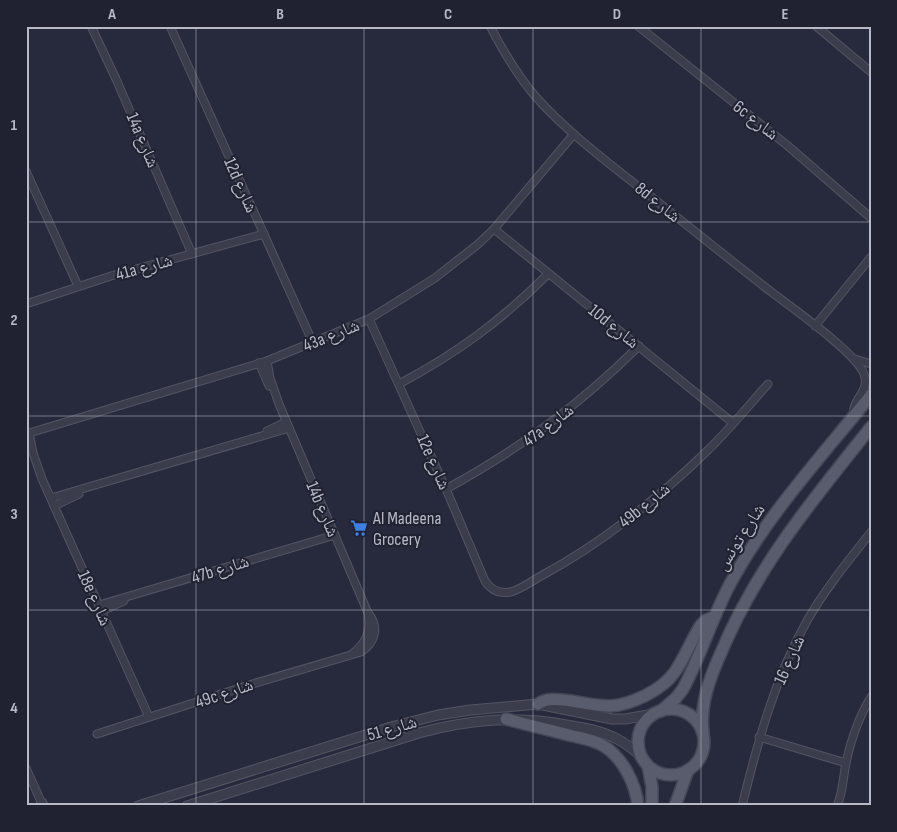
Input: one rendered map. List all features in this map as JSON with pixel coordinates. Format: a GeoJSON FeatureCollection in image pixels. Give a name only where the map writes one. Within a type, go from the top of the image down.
{"type":"FeatureCollection","features":[{"type":"Feature","properties":{"kind":"main road","name":"شارع تونس"},"geometry":{"type":"LineString","coordinates":[[657,712],[671,703],[683,689],[730,584],[768,525],[871,395]]}},
{"type":"Feature","properties":{"kind":"main road","name":"شارع تونس"},"geometry":{"type":"LineString","coordinates":[[703,732],[702,708],[708,686],[727,638],[754,584],[800,516],[871,427]]}},
{"type":"Feature","properties":{"kind":"main road"},"geometry":{"type":"LineString","coordinates":[[538,704],[551,699],[611,706],[631,701],[661,686],[670,678],[700,625],[714,617]]}},
{"type":"Feature","properties":{"kind":"main road"},"geometry":{"type":"LineString","coordinates":[[671,709],[681,710],[691,715],[698,722],[703,732],[702,753],[697,763],[680,774],[663,774],[648,766],[639,754],[639,734],[642,726],[657,712],[671,709]]}},
{"type":"Feature","properties":{"kind":"main road"},"geometry":{"type":"LineString","coordinates":[[506,719],[583,738],[608,749],[617,758],[631,782],[636,792],[638,806]]}},
{"type":"Feature","properties":{"kind":"main road"},"geometry":{"type":"LineString","coordinates":[[648,766],[652,787],[652,806]]}},
{"type":"Feature","properties":{"kind":"main road"},"geometry":{"type":"LineString","coordinates":[[675,806],[688,770]]}},
{"type":"Feature","properties":{"kind":"street","name":"14a شارع"},"geometry":{"type":"LineString","coordinates":[[91,26],[192,254]]}},
{"type":"Feature","properties":{"kind":"street","name":"12d شارع"},"geometry":{"type":"LineString","coordinates":[[170,26],[313,343]]}},
{"type":"Feature","properties":{"kind":"street","name":"8d شارع"},"geometry":{"type":"LineString","coordinates":[[490,26],[508,59],[530,89],[574,134],[816,326],[850,356],[861,368],[866,383],[862,394],[853,407],[854,416]]}},
{"type":"Feature","properties":{"kind":"street","name":"6c شارع"},"geometry":{"type":"LineString","coordinates":[[638,26],[788,146],[871,218]]}},
{"type":"Feature","properties":{"kind":"street"},"geometry":{"type":"LineString","coordinates":[[816,26],[871,72]]}},
{"type":"Feature","properties":{"kind":"street","name":"43a شارع"},"geometry":{"type":"LineString","coordinates":[[28,434],[267,361],[369,319],[435,278],[494,229],[574,134]]}},
{"type":"Feature","properties":{"kind":"street"},"geometry":{"type":"LineString","coordinates":[[26,171],[78,286]]}},
{"type":"Feature","properties":{"kind":"street","name":"10d شارع"},"geometry":{"type":"LineString","coordinates":[[494,229],[733,424]]}},
{"type":"Feature","properties":{"kind":"street","name":"41a شارع"},"geometry":{"type":"LineString","coordinates":[[26,304],[78,286],[264,234]]}},
{"type":"Feature","properties":{"kind":"street"},"geometry":{"type":"LineString","coordinates":[[816,326],[871,257]]}},
{"type":"Feature","properties":{"kind":"street"},"geometry":{"type":"LineString","coordinates":[[399,384],[465,346],[495,323],[548,274]]}},
{"type":"Feature","properties":{"kind":"street","name":"12e شارع"},"geometry":{"type":"LineString","coordinates":[[369,319],[446,489],[485,581],[498,592]]}},
{"type":"Feature","properties":{"kind":"street","name":"47a شارع"},"geometry":{"type":"LineString","coordinates":[[446,489],[496,461],[550,424],[588,394],[639,346]]}},
{"type":"Feature","properties":{"kind":"street","name":"8d شارع"},"geometry":{"type":"LineString","coordinates":[[850,356],[871,364]]}},
{"type":"Feature","properties":{"kind":"street","name":"14b شارع"},"geometry":{"type":"LineString","coordinates":[[267,361],[270,378],[279,404]]}},
{"type":"Feature","properties":{"kind":"street","name":"14b شارع"},"geometry":{"type":"LineString","coordinates":[[259,363],[279,404],[368,613],[370,640]]}},
{"type":"Feature","properties":{"kind":"street","name":"49b شارع"},"geometry":{"type":"LineString","coordinates":[[498,592],[510,592],[519,588],[553,570],[606,535],[676,479],[707,451],[768,384]]}},
{"type":"Feature","properties":{"kind":"street"},"geometry":{"type":"LineString","coordinates":[[52,502],[93,487],[254,439],[288,425]]}},
{"type":"Feature","properties":{"kind":"street","name":"18e شارع"},"geometry":{"type":"LineString","coordinates":[[28,434],[42,479]]}},
{"type":"Feature","properties":{"kind":"street","name":"18e شارع"},"geometry":{"type":"LineString","coordinates":[[26,448],[42,479],[149,717]]}},
{"type":"Feature","properties":{"kind":"street","name":"شارع 16"},"geometry":{"type":"LineString","coordinates":[[742,806],[759,737],[778,682],[805,624],[837,575],[871,532]]}},
{"type":"Feature","properties":{"kind":"street","name":"47b شارع"},"geometry":{"type":"LineString","coordinates":[[100,608],[138,594],[333,533]]}},
{"type":"Feature","properties":{"kind":"street","name":"49c شارع"},"geometry":{"type":"LineString","coordinates":[[97,734],[352,654],[370,640]]}},
{"type":"Feature","properties":{"kind":"street"},"geometry":{"type":"LineString","coordinates":[[837,806],[841,797],[846,763],[857,724],[871,697]]}},
{"type":"Feature","properties":{"kind":"street","name":"شارع 51"},"geometry":{"type":"LineString","coordinates":[[138,806],[422,719],[470,710],[538,704],[612,719],[625,719],[657,712]]}},
{"type":"Feature","properties":{"kind":"street","name":"شارع 51"},"geometry":{"type":"LineString","coordinates":[[187,806],[441,727],[506,719],[531,719],[555,722],[601,733],[618,739],[639,754]]}},
{"type":"Feature","properties":{"kind":"street"},"geometry":{"type":"LineString","coordinates":[[759,737],[846,763]]}},
{"type":"Feature","properties":{"kind":"street"},"geometry":{"type":"LineString","coordinates":[[26,768],[43,805]]}},
{"type":"Feature","properties":{"kind":"place","name":"Al Madeena Grocery"},"geometry":{"type":"Point","coordinates":[359,528]}}]}
